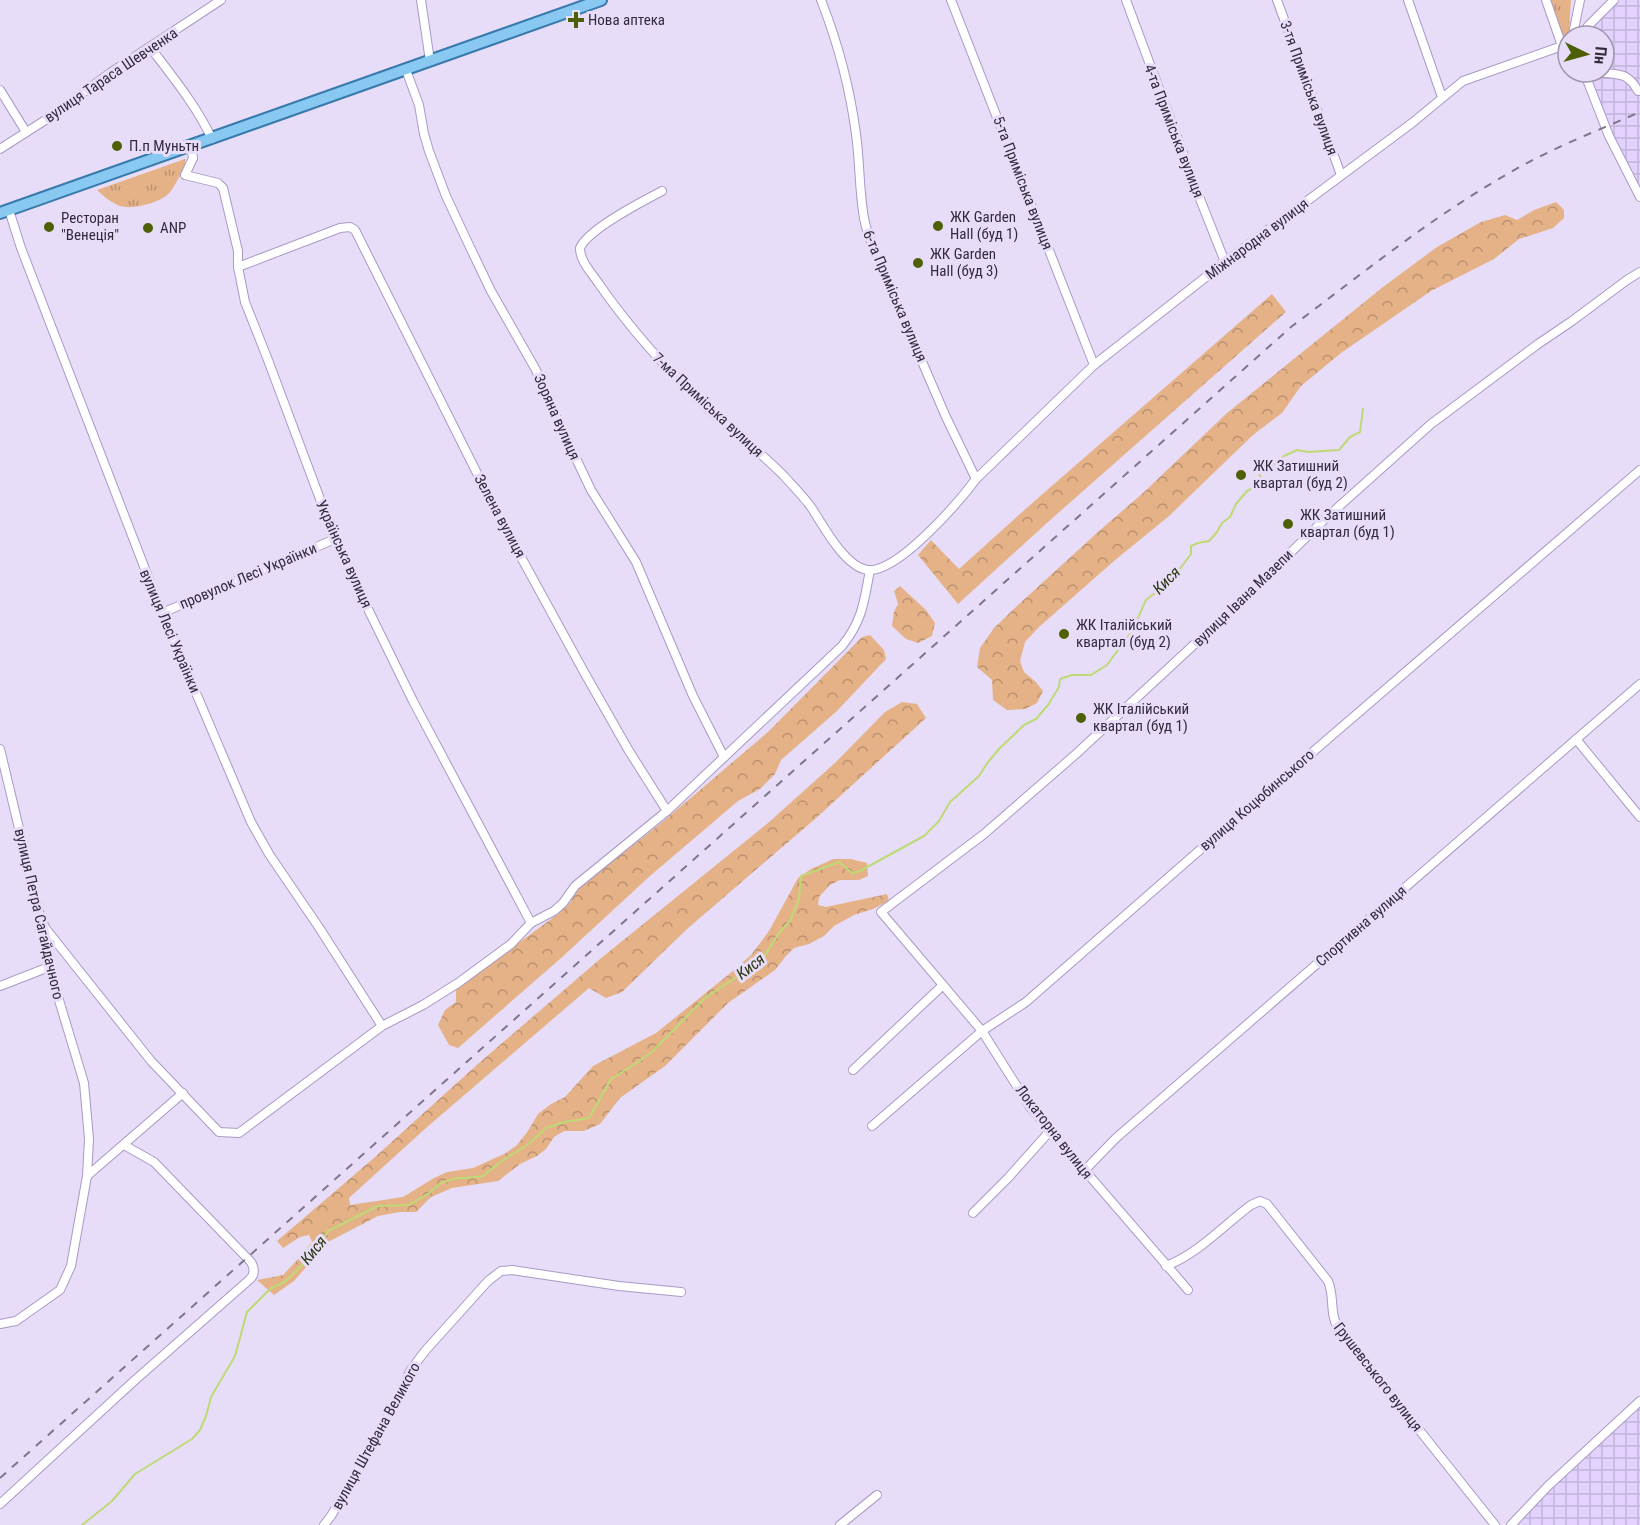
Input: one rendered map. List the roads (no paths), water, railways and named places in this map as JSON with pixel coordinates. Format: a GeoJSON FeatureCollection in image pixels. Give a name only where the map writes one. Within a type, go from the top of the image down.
{"type":"FeatureCollection","features":[{"type":"Feature","properties":{"kind":"main road"},"geometry":{"type":"LineString","coordinates":[[5,212],[602,0]]}},
{"type":"Feature","properties":{"kind":"street","name":"вулиця Тараса Шевченка"},"geometry":{"type":"LineString","coordinates":[[0,149],[221,0]]}},
{"type":"Feature","properties":{"kind":"street"},"geometry":{"type":"LineString","coordinates":[[421,0],[430,61]]}},
{"type":"Feature","properties":{"kind":"street","name":"6-та Приміська вулиця"},"geometry":{"type":"LineString","coordinates":[[821,0],[834,35],[849,96],[859,152],[862,209],[866,226],[875,253],[946,417],[976,479]]}},
{"type":"Feature","properties":{"kind":"street","name":"5-та Приміська вулиця"},"geometry":{"type":"LineString","coordinates":[[951,0],[1094,365]]}},
{"type":"Feature","properties":{"kind":"street","name":"4-та Приміська вулиця"},"geometry":{"type":"LineString","coordinates":[[1126,0],[1225,261]]}},
{"type":"Feature","properties":{"kind":"street","name":"3-тя Приміська вулиця"},"geometry":{"type":"LineString","coordinates":[[1277,0],[1341,175]]}},
{"type":"Feature","properties":{"kind":"street"},"geometry":{"type":"LineString","coordinates":[[1408,0],[1442,97]]}},
{"type":"Feature","properties":{"kind":"street"},"geometry":{"type":"LineString","coordinates":[[1546,0],[1556,24]]}},
{"type":"Feature","properties":{"kind":"street"},"geometry":{"type":"LineString","coordinates":[[1575,24],[1580,0]]}},
{"type":"Feature","properties":{"kind":"street"},"geometry":{"type":"LineString","coordinates":[[1590,24],[1614,0]]}},
{"type":"Feature","properties":{"kind":"street"},"geometry":{"type":"LineString","coordinates":[[150,47],[188,98],[212,139]]}},
{"type":"Feature","properties":{"kind":"street","name":"Міжнародна вулиця"},"geometry":{"type":"LineString","coordinates":[[870,570],[887,566],[921,540],[961,500],[976,479],[1094,365],[1218,269],[1225,261],[1412,123],[1463,81],[1556,49]]}},
{"type":"Feature","properties":{"kind":"street","name":"Зоряна вулиця"},"geometry":{"type":"LineString","coordinates":[[406,70],[419,105],[429,151],[443,189],[491,291],[536,370],[591,490],[636,562],[693,696],[724,757]]}},
{"type":"Feature","properties":{"kind":"street"},"geometry":{"type":"LineString","coordinates":[[1616,74],[1625,75],[1640,91]]}},
{"type":"Feature","properties":{"kind":"street"},"geometry":{"type":"LineString","coordinates":[[1589,84],[1609,136],[1640,197]]}},
{"type":"Feature","properties":{"kind":"street"},"geometry":{"type":"LineString","coordinates":[[0,90],[26,132]]}},
{"type":"Feature","properties":{"kind":"street","name":"Українська вулиця"},"geometry":{"type":"LineString","coordinates":[[192,146],[193,158],[185,175],[218,183],[223,188],[238,251],[238,267],[245,302],[335,540],[413,701],[531,923]]}},
{"type":"Feature","properties":{"kind":"street","name":"7-ма Приміська вулиця"},"geometry":{"type":"LineString","coordinates":[[662,191],[585,239],[580,248],[582,259],[618,311],[666,369],[782,474],[809,505],[844,554],[857,566],[870,570]]}},
{"type":"Feature","properties":{"kind":"street","name":"вулиця Лесі Українки"},"geometry":{"type":"LineString","coordinates":[[5,212],[162,613],[259,838],[321,929],[382,1026]]}},
{"type":"Feature","properties":{"kind":"street","name":"Зелена вулиця"},"geometry":{"type":"LineString","coordinates":[[238,267],[338,228],[352,228],[359,237],[499,517],[590,682],[667,811]]}},
{"type":"Feature","properties":{"kind":"street","name":"вулиця Івана Мазепи"},"geometry":{"type":"LineString","coordinates":[[881,912],[984,834],[1068,761],[1240,603],[1326,518],[1431,424],[1640,272]]}},
{"type":"Feature","properties":{"kind":"street","name":"вулиця Коцюбинського"},"geometry":{"type":"LineString","coordinates":[[872,1126],[982,1031],[1026,1002],[1248,807],[1640,470]]}},
{"type":"Feature","properties":{"kind":"street","name":"провулок Лесі Українки"},"geometry":{"type":"LineString","coordinates":[[162,613],[335,540]]}},
{"type":"Feature","properties":{"kind":"street"},"geometry":{"type":"LineString","coordinates":[[41,920],[151,1061],[219,1132],[239,1132],[382,1026],[423,1005],[458,983],[511,944],[531,923],[556,909],[575,885],[667,811],[845,642],[862,612],[870,570]]}},
{"type":"Feature","properties":{"kind":"street","name":"Спортивна вулиця"},"geometry":{"type":"LineString","coordinates":[[1084,1171],[1125,1130],[1640,684]]}},
{"type":"Feature","properties":{"kind":"street"},"geometry":{"type":"LineString","coordinates":[[1576,739],[1640,817]]}},
{"type":"Feature","properties":{"kind":"street","name":"вулиця Петра Сагайдачного"},"geometry":{"type":"LineString","coordinates":[[0,749],[41,920],[49,968],[84,1083],[89,1138],[87,1176],[71,1266],[60,1290],[16,1321],[0,1324]]}},
{"type":"Feature","properties":{"kind":"street","name":"Локаторна вулиця"},"geometry":{"type":"LineString","coordinates":[[881,912],[982,1031],[1030,1107],[1188,1290]]}},
{"type":"Feature","properties":{"kind":"street"},"geometry":{"type":"LineString","coordinates":[[0,986],[49,968]]}},
{"type":"Feature","properties":{"kind":"street"},"geometry":{"type":"LineString","coordinates":[[853,1070],[943,985]]}},
{"type":"Feature","properties":{"kind":"street"},"geometry":{"type":"LineString","coordinates":[[87,1176],[183,1093]]}},
{"type":"Feature","properties":{"kind":"street"},"geometry":{"type":"LineString","coordinates":[[973,1213],[1050,1131]]}},
{"type":"Feature","properties":{"kind":"street"},"geometry":{"type":"LineString","coordinates":[[0,1504],[254,1274],[251,1262],[177,1184],[154,1162],[124,1146]]}},
{"type":"Feature","properties":{"kind":"street","name":"Грушевського вулиця"},"geometry":{"type":"LineString","coordinates":[[1166,1266],[1178,1261],[1201,1245],[1251,1205],[1260,1201],[1267,1204],[1328,1281],[1332,1292],[1333,1319],[1338,1328],[1496,1525]]}},
{"type":"Feature","properties":{"kind":"street","name":"вулиця Штефана Великого"},"geometry":{"type":"LineString","coordinates":[[324,1525],[332,1516],[415,1364],[466,1303],[501,1271],[512,1270],[619,1286],[681,1292]]}},
{"type":"Feature","properties":{"kind":"street"},"geometry":{"type":"LineString","coordinates":[[1511,1525],[1548,1486],[1640,1401]]}},
{"type":"Feature","properties":{"kind":"street"},"geometry":{"type":"LineString","coordinates":[[840,1525],[877,1495]]}},
{"type":"Feature","properties":{"kind":"waterway","name":"Кися"},"geometry":{"type":"LineString","coordinates":[[82,1525],[112,1501],[135,1474],[192,1439],[200,1430],[211,1397],[235,1356],[247,1312],[270,1289],[286,1281],[319,1247],[328,1231],[378,1206],[409,1205],[441,1183],[457,1178],[483,1176],[530,1143],[546,1128],[589,1118],[611,1079],[653,1051],[705,998],[762,960],[779,933],[790,921],[799,899],[801,876],[839,862],[852,873],[860,871],[924,836],[939,821],[950,802],[979,776],[1000,748],[1024,725],[1036,719],[1059,687],[1060,679],[1072,675],[1091,675],[1107,665],[1132,631],[1146,600],[1179,570],[1191,554],[1191,546],[1209,541],[1222,523],[1230,517],[1236,504],[1247,491],[1257,486],[1262,479],[1255,467],[1267,470],[1284,456],[1297,450],[1308,452],[1339,450],[1350,437],[1360,432],[1363,409]]}},
{"type":"Feature","properties":{"kind":"railway"},"geometry":{"type":"LineString","coordinates":[[0,1478],[1291,327],[1399,246],[1482,189],[1542,155],[1640,112]]}},
{"type":"Feature","properties":{"kind":"place","name":"Нова аптека"},"geometry":{"type":"Point","coordinates":[576,20]}},
{"type":"Feature","properties":{"kind":"place","name":"П.п Муньтн"},"geometry":{"type":"Point","coordinates":[117,146]}},
{"type":"Feature","properties":{"kind":"place","name":"ЖК Garden Hall (буд 1)"},"geometry":{"type":"Point","coordinates":[938,226]}},
{"type":"Feature","properties":{"kind":"place","name":"Ресторан \"Венеція\""},"geometry":{"type":"Point","coordinates":[49,227]}},
{"type":"Feature","properties":{"kind":"place","name":"ANP"},"geometry":{"type":"Point","coordinates":[148,228]}},
{"type":"Feature","properties":{"kind":"place","name":"ЖК Garden Hall (буд 3)"},"geometry":{"type":"Point","coordinates":[918,263]}},
{"type":"Feature","properties":{"kind":"place","name":"ЖК Затишний квартал (буд 2)"},"geometry":{"type":"Point","coordinates":[1241,475]}},
{"type":"Feature","properties":{"kind":"place","name":"ЖК Затишний квартал (буд 1)"},"geometry":{"type":"Point","coordinates":[1288,524]}},
{"type":"Feature","properties":{"kind":"place","name":"ЖК Італійський квартал (буд 2)"},"geometry":{"type":"Point","coordinates":[1064,634]}},
{"type":"Feature","properties":{"kind":"place","name":"ЖК Італійський квартал (буд 1)"},"geometry":{"type":"Point","coordinates":[1081,718]}}]}
